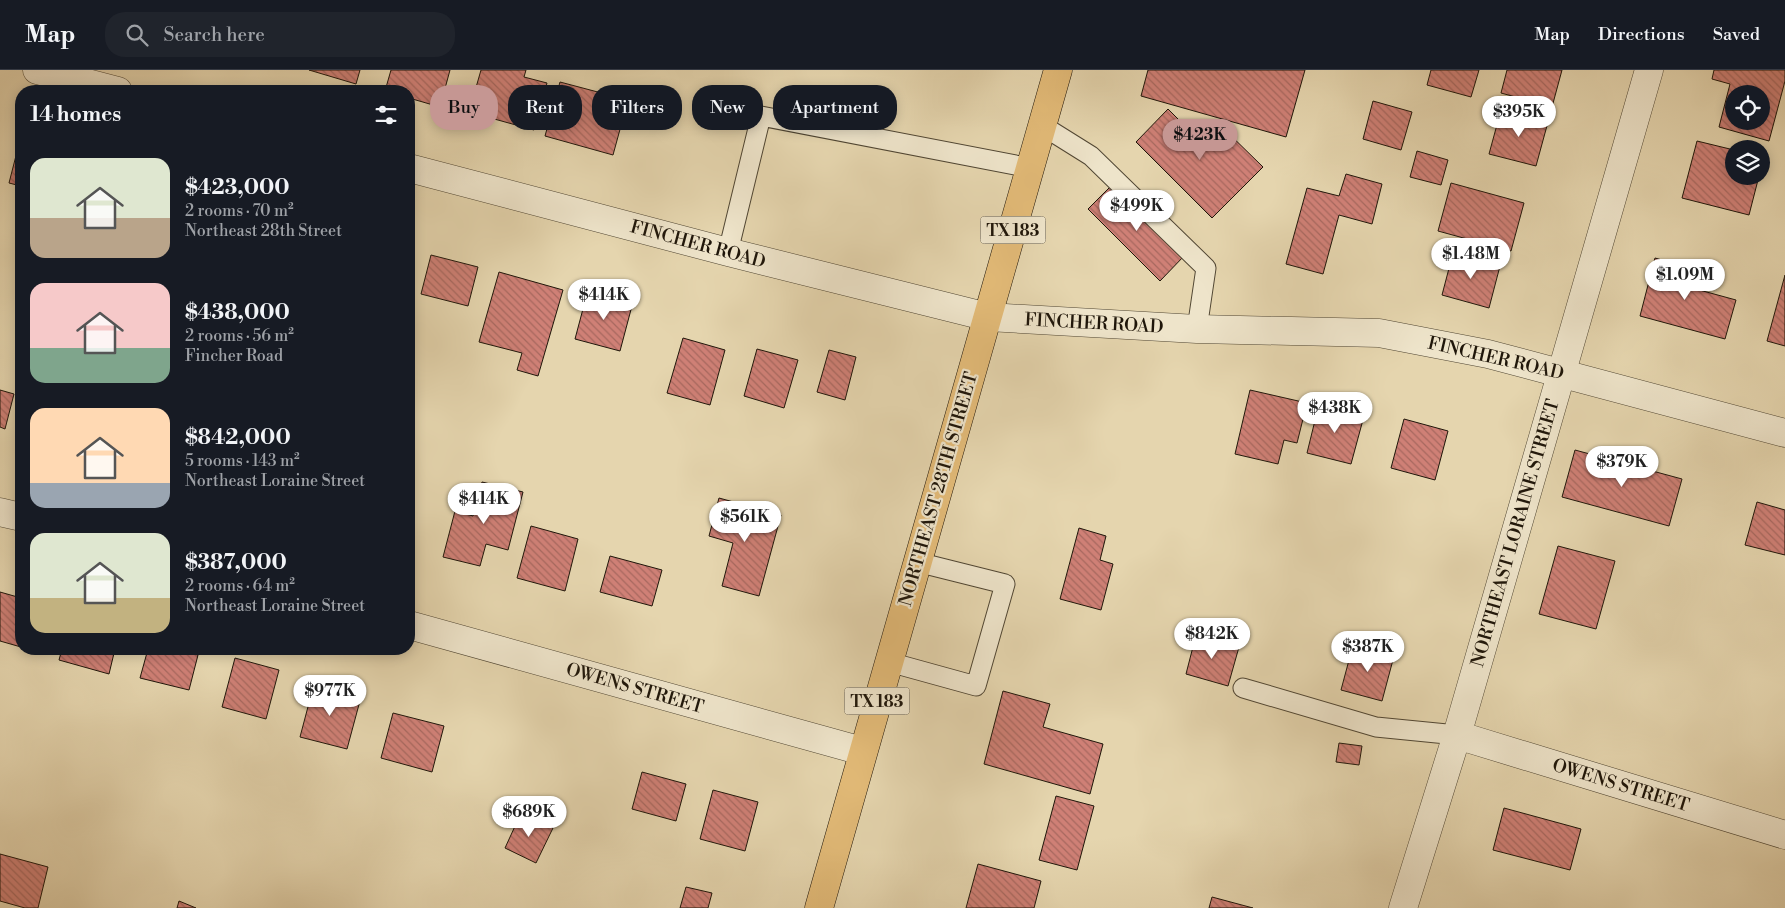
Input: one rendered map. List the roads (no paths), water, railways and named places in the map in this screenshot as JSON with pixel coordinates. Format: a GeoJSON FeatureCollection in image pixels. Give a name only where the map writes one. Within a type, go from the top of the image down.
{"type":"FeatureCollection","features":[{"type":"Feature","properties":{"kind":"main road","name":"NORTHEAST 28TH STREET"},"geometry":{"type":"LineString","coordinates":[[819,908],[862,751],[890,662],[1058,70]]}},
{"type":"Feature","properties":{"kind":"street"},"geometry":{"type":"LineString","coordinates":[[37,70],[95,85]]}},
{"type":"Feature","properties":{"kind":"street","name":"NORTHEAST LORAINE STREET"},"geometry":{"type":"LineString","coordinates":[[1403,908],[1457,735],[1650,70]]}},
{"type":"Feature","properties":{"kind":"street","name":"FINCHER ROAD"},"geometry":{"type":"LineString","coordinates":[[415,170],[728,252],[988,317],[1197,329],[1379,333],[1488,354],[1785,433]]}},
{"type":"Feature","properties":{"kind":"street"},"geometry":{"type":"LineString","coordinates":[[0,512],[15,516]]}},
{"type":"Feature","properties":{"kind":"street","name":"OWENS STREET"},"geometry":{"type":"LineString","coordinates":[[415,627],[862,751]]}},
{"type":"Feature","properties":{"kind":"street","name":"OWENS STREET"},"geometry":{"type":"LineString","coordinates":[[1457,735],[1785,835]]}},
{"type":"Feature","properties":{"kind":"lane"},"geometry":{"type":"LineString","coordinates":[[728,252],[761,116],[1031,168]]}},
{"type":"Feature","properties":{"kind":"lane"},"geometry":{"type":"LineString","coordinates":[[1042,126],[1091,156],[1206,268],[1197,329]]}},
{"type":"Feature","properties":{"kind":"lane"},"geometry":{"type":"LineString","coordinates":[[890,662],[976,686],[1005,584],[917,562]]}},
{"type":"Feature","properties":{"kind":"lane"},"geometry":{"type":"LineString","coordinates":[[1243,688],[1376,727],[1457,735]]}}]}
